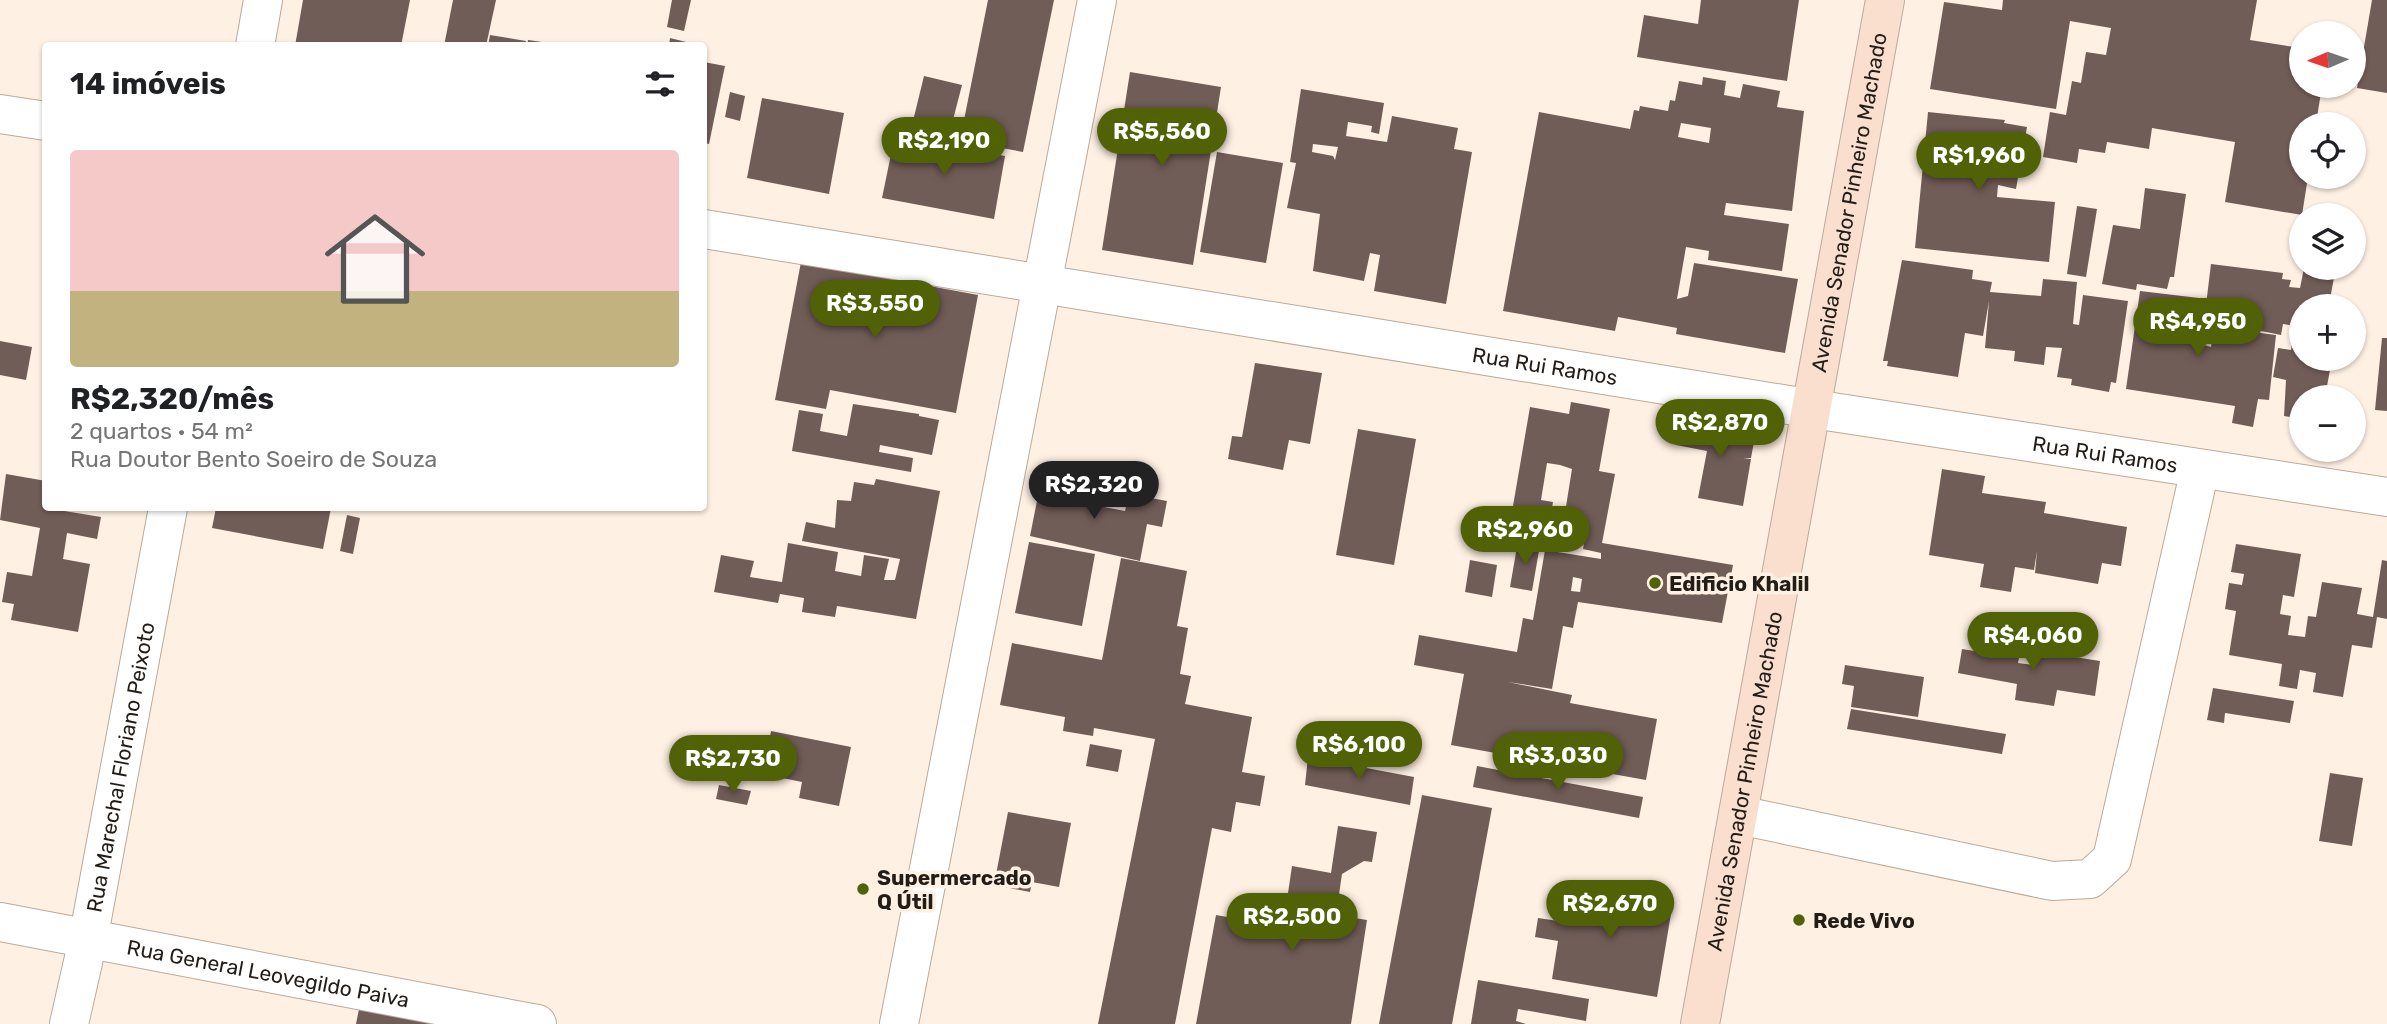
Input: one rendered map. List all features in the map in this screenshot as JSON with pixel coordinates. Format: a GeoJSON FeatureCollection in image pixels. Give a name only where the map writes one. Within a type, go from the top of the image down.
{"type":"FeatureCollection","features":[{"type":"Feature","properties":{"kind":"main road","name":"Avenida Senador Pinheiro Machado"},"geometry":{"type":"LineString","coordinates":[[1700,1024],[1885,0]]}},
{"type":"Feature","properties":{"kind":"street"},"geometry":{"type":"LineString","coordinates":[[256,42],[263,0]]}},
{"type":"Feature","properties":{"kind":"street"},"geometry":{"type":"LineString","coordinates":[[899,1024],[1097,0]]}},
{"type":"Feature","properties":{"kind":"street"},"geometry":{"type":"LineString","coordinates":[[0,114],[42,120]]}},
{"type":"Feature","properties":{"kind":"street","name":"Rua Rui Ramos"},"geometry":{"type":"LineString","coordinates":[[707,229],[1813,409],[2387,497]]}},
{"type":"Feature","properties":{"kind":"street"},"geometry":{"type":"LineString","coordinates":[[1739,815],[2052,881],[2090,879],[2112,859],[2200,468]]}},
{"type":"Feature","properties":{"kind":"street","name":"Rua Marechal Floriano Peixoto"},"geometry":{"type":"LineString","coordinates":[[69,1024],[88,940],[167,511]]}},
{"type":"Feature","properties":{"kind":"street","name":"Rua General Leovegildo Paiva"},"geometry":{"type":"LineString","coordinates":[[0,922],[537,1024]]}},
{"type":"Feature","properties":{"kind":"building"},"geometry":{"type":"Polygon","coordinates":[[[303,0],[410,0],[402,42],[296,42],[303,0]]]}},
{"type":"Feature","properties":{"kind":"building"},"geometry":{"type":"Polygon","coordinates":[[[453,0],[496,0],[487,42],[445,42],[453,0]]]}},
{"type":"Feature","properties":{"kind":"building"},"geometry":{"type":"Polygon","coordinates":[[[672,0],[691,0],[684,31],[667,27],[672,0]]]}},
{"type":"Feature","properties":{"kind":"building"},"geometry":{"type":"Polygon","coordinates":[[[988,0],[1054,0],[1023,152],[960,140],[988,0]]]}},
{"type":"Feature","properties":{"kind":"building"},"geometry":{"type":"Polygon","coordinates":[[[1701,0],[1799,0],[1787,81],[1637,57],[1644,15],[1698,24],[1701,0]]]}},
{"type":"Feature","properties":{"kind":"building"},"geometry":{"type":"Polygon","coordinates":[[[2003,0],[2257,0],[2250,40],[2289,46],[2289,98],[2320,98],[2318,112],[2289,112],[2289,189],[2306,189],[2304,203],[2289,203],[2289,213],[2225,202],[2235,142],[2152,128],[2149,149],[2107,142],[2105,153],[2079,149],[2077,163],[2043,157],[2050,112],[2066,115],[2072,81],[2081,83],[2086,52],[2106,55],[2111,28],[2070,21],[2056,109],[1930,89],[1944,2],[2002,10],[2003,0]]]}},
{"type":"Feature","properties":{"kind":"building"},"geometry":{"type":"Polygon","coordinates":[[[2372,0],[2387,0],[2387,93],[2366,90],[2366,35],[2372,0]]]}},
{"type":"Feature","properties":{"kind":"building"},"geometry":{"type":"Polygon","coordinates":[[[490,35],[526,41],[526,42],[489,42],[490,35]]]}},
{"type":"Feature","properties":{"kind":"building"},"geometry":{"type":"Polygon","coordinates":[[[670,38],[686,42],[670,42],[670,38]]]}},
{"type":"Feature","properties":{"kind":"building"},"geometry":{"type":"Polygon","coordinates":[[[707,63],[725,66],[707,144],[707,63]]]}},
{"type":"Feature","properties":{"kind":"building"},"geometry":{"type":"Polygon","coordinates":[[[1130,72],[1221,87],[1193,265],[1102,250],[1130,72]]]}},
{"type":"Feature","properties":{"kind":"building"},"geometry":{"type":"Polygon","coordinates":[[[924,76],[962,85],[948,139],[911,129],[924,76]]]}},
{"type":"Feature","properties":{"kind":"building"},"geometry":{"type":"Polygon","coordinates":[[[1703,77],[1726,81],[1724,95],[1740,98],[1743,84],[1780,91],[1777,107],[1804,111],[1792,211],[1726,203],[1724,215],[1789,224],[1782,271],[1708,260],[1709,251],[1686,247],[1677,299],[1688,296],[1694,263],[1798,279],[1785,353],[1676,334],[1677,328],[1618,317],[1615,331],[1503,311],[1539,112],[1630,129],[1634,110],[1639,111],[1640,106],[1668,111],[1670,100],[1675,101],[1679,81],[1702,85],[1703,77]],[[1681,123],[1678,137],[1709,143],[1711,128],[1681,123]]]}},
{"type":"Feature","properties":{"kind":"building"},"geometry":{"type":"Polygon","coordinates":[[[1301,89],[1384,103],[1379,134],[1371,132],[1372,126],[1348,122],[1346,136],[1387,142],[1392,116],[1458,128],[1454,149],[1472,152],[1446,304],[1374,291],[1380,255],[1370,253],[1364,281],[1313,271],[1320,214],[1287,208],[1296,163],[1290,162],[1301,89]],[[1313,144],[1312,152],[1333,156],[1335,160],[1338,147],[1313,144]]]}},
{"type":"Feature","properties":{"kind":"building"},"geometry":{"type":"Polygon","coordinates":[[[730,92],[745,96],[740,121],[725,117],[730,92]]]}},
{"type":"Feature","properties":{"kind":"building"},"geometry":{"type":"Polygon","coordinates":[[[762,98],[844,113],[829,194],[747,178],[762,98]]]}},
{"type":"Feature","properties":{"kind":"building"},"geometry":{"type":"Polygon","coordinates":[[[1928,112],[2005,120],[2004,123],[2027,127],[2016,189],[1998,185],[1997,197],[2055,202],[2049,262],[1915,248],[1928,112]]]}},
{"type":"Feature","properties":{"kind":"building"},"geometry":{"type":"Polygon","coordinates":[[[895,135],[1005,156],[994,219],[882,198],[895,135]]]}},
{"type":"Feature","properties":{"kind":"building"},"geometry":{"type":"Polygon","coordinates":[[[1217,152],[1283,163],[1266,263],[1200,252],[1217,152]]]}},
{"type":"Feature","properties":{"kind":"building"},"geometry":{"type":"Polygon","coordinates":[[[2145,188],[2186,194],[2174,277],[2170,277],[2167,289],[2137,284],[2136,290],[2102,284],[2113,225],[2140,229],[2145,188]]]}},
{"type":"Feature","properties":{"kind":"building"},"geometry":{"type":"Polygon","coordinates":[[[2077,206],[2097,209],[2086,277],[2067,274],[2077,206]]]}},
{"type":"Feature","properties":{"kind":"building"},"geometry":{"type":"Polygon","coordinates":[[[1902,260],[1973,270],[1972,279],[1992,282],[1990,292],[2041,296],[2043,279],[2077,282],[2073,324],[2079,325],[2083,295],[2128,301],[2116,383],[2111,382],[2109,392],[2071,385],[2072,379],[2057,377],[2062,348],[2046,347],[2044,365],[2014,361],[2015,351],[1985,348],[1989,301],[1983,336],[1965,333],[1958,377],[1887,366],[1888,361],[1883,361],[1902,260]]]}},
{"type":"Feature","properties":{"kind":"building"},"geometry":{"type":"Polygon","coordinates":[[[801,262],[978,295],[956,413],[830,390],[826,409],[775,400],[801,262]]]}},
{"type":"Feature","properties":{"kind":"building"},"geometry":{"type":"Polygon","coordinates":[[[2211,264],[2283,273],[2282,279],[2291,280],[2289,287],[2300,288],[2302,280],[2334,280],[2331,294],[2289,294],[2289,325],[2283,324],[2281,335],[2261,331],[2262,321],[2205,313],[2211,264]]]}},
{"type":"Feature","properties":{"kind":"building"},"geometry":{"type":"Polygon","coordinates":[[[2140,291],[2199,298],[2194,338],[2205,340],[2204,345],[2211,347],[2214,327],[2276,335],[2269,400],[2258,399],[2253,427],[2232,423],[2235,406],[2126,389],[2140,291]]]}},
{"type":"Feature","properties":{"kind":"building"},"geometry":{"type":"Polygon","coordinates":[[[2382,338],[2387,338],[2387,411],[2375,410],[2382,338]]]}},
{"type":"Feature","properties":{"kind":"building"},"geometry":{"type":"Polygon","coordinates":[[[0,341],[32,347],[26,380],[0,375],[0,341]]]}},
{"type":"Feature","properties":{"kind":"building"},"geometry":{"type":"Polygon","coordinates":[[[2278,348],[2289,350],[2289,371],[2330,371],[2327,385],[2289,385],[2289,417],[2284,416],[2286,380],[2273,377],[2278,348]]]}},
{"type":"Feature","properties":{"kind":"building"},"geometry":{"type":"Polygon","coordinates":[[[1255,363],[1322,373],[1310,444],[1289,440],[1283,470],[1228,459],[1232,436],[1242,437],[1255,363]]]}},
{"type":"Feature","properties":{"kind":"building"},"geometry":{"type":"Polygon","coordinates":[[[1571,402],[1610,409],[1599,471],[1615,474],[1602,543],[1733,565],[1722,623],[1578,602],[1573,628],[1563,626],[1552,689],[1508,682],[1572,695],[1570,703],[1657,719],[1646,780],[1451,745],[1464,674],[1414,665],[1419,635],[1517,652],[1523,618],[1533,620],[1545,550],[1601,559],[1601,553],[1583,549],[1587,523],[1564,519],[1572,469],[1560,465],[1547,463],[1541,500],[1553,502],[1546,541],[1508,535],[1530,407],[1569,414],[1571,402]],[[1573,577],[1571,591],[1580,592],[1582,579],[1573,577]]]}},
{"type":"Feature","properties":{"kind":"building"},"geometry":{"type":"Polygon","coordinates":[[[853,404],[919,414],[939,420],[932,455],[880,445],[879,452],[913,458],[911,472],[792,451],[799,410],[823,414],[820,431],[847,436],[853,404]]]}},
{"type":"Feature","properties":{"kind":"building"},"geometry":{"type":"Polygon","coordinates":[[[1680,418],[1756,431],[1751,458],[1743,458],[1751,459],[1743,506],[1698,498],[1707,451],[1676,445],[1680,418]]]}},
{"type":"Feature","properties":{"kind":"building"},"geometry":{"type":"Polygon","coordinates":[[[1358,429],[1416,439],[1394,565],[1336,555],[1358,429]]]}},
{"type":"Feature","properties":{"kind":"building"},"geometry":{"type":"Polygon","coordinates":[[[1942,469],[1985,476],[1982,493],[2046,502],[2044,513],[2127,527],[2121,566],[2102,563],[2098,584],[2035,573],[2037,551],[2034,570],[2015,567],[2011,592],[1980,587],[1984,564],[1929,555],[1942,469]]]}},
{"type":"Feature","properties":{"kind":"building"},"geometry":{"type":"Polygon","coordinates":[[[6,474],[42,480],[42,511],[64,511],[101,517],[97,539],[67,533],[63,559],[90,564],[78,632],[11,620],[14,604],[2,602],[7,572],[32,576],[40,528],[0,520],[6,474]]]}},
{"type":"Feature","properties":{"kind":"building"},"geometry":{"type":"Polygon","coordinates":[[[1042,476],[1082,483],[1081,492],[1069,489],[1067,500],[1125,511],[1129,494],[1167,501],[1162,527],[1147,524],[1140,561],[1030,536],[1042,476]]]}},
{"type":"Feature","properties":{"kind":"building"},"geometry":{"type":"Polygon","coordinates":[[[876,479],[940,491],[916,619],[837,606],[835,617],[802,612],[804,598],[780,594],[778,603],[714,592],[721,555],[754,561],[750,577],[782,582],[788,543],[838,552],[835,571],[861,576],[864,555],[889,559],[884,580],[895,580],[900,559],[802,541],[806,522],[835,528],[837,500],[851,501],[854,482],[874,485],[876,479]]]}},
{"type":"Feature","properties":{"kind":"building"},"geometry":{"type":"Polygon","coordinates":[[[215,511],[330,511],[323,549],[212,528],[215,511]]]}},
{"type":"Feature","properties":{"kind":"building"},"geometry":{"type":"Polygon","coordinates":[[[347,515],[360,518],[353,554],[340,551],[347,515]]]}},
{"type":"Feature","properties":{"kind":"building"},"geometry":{"type":"Polygon","coordinates":[[[1518,541],[1540,545],[1532,591],[1510,587],[1518,541]]]}},
{"type":"Feature","properties":{"kind":"building"},"geometry":{"type":"Polygon","coordinates":[[[1029,542],[1095,554],[1082,626],[1015,613],[1029,542]]]}},
{"type":"Feature","properties":{"kind":"building"},"geometry":{"type":"Polygon","coordinates":[[[2236,544],[2301,554],[2294,597],[2283,595],[2280,614],[2291,616],[2288,635],[2305,637],[2308,616],[2316,617],[2322,582],[2362,588],[2357,614],[2373,617],[2382,560],[2387,561],[2387,619],[2377,617],[2372,648],[2352,645],[2343,697],[2313,692],[2316,673],[2300,670],[2297,689],[2279,686],[2282,664],[2229,655],[2236,611],[2225,609],[2229,583],[2242,585],[2244,574],[2231,572],[2236,544]]]}},
{"type":"Feature","properties":{"kind":"building"},"geometry":{"type":"Polygon","coordinates":[[[1121,558],[1187,571],[1177,626],[1188,628],[1180,674],[1191,676],[1185,704],[1252,717],[1242,772],[1265,776],[1260,806],[1236,802],[1231,832],[1212,828],[1175,1024],[1098,1024],[1155,739],[1094,728],[1093,736],[1063,731],[1065,717],[1000,705],[1012,643],[1102,660],[1121,558]]]}},
{"type":"Feature","properties":{"kind":"building"},"geometry":{"type":"Polygon","coordinates":[[[1470,560],[1497,565],[1492,597],[1465,592],[1470,560]]]}},
{"type":"Feature","properties":{"kind":"building"},"geometry":{"type":"Polygon","coordinates":[[[2009,628],[2024,631],[2018,663],[2035,665],[2037,651],[2100,661],[2095,696],[2057,690],[2054,706],[2015,700],[2017,684],[1958,673],[1962,649],[2004,656],[2009,628]]]}},
{"type":"Feature","properties":{"kind":"building"},"geometry":{"type":"Polygon","coordinates":[[[1845,665],[1924,677],[1918,717],[1851,707],[1854,686],[1842,684],[1845,665]]]}},
{"type":"Feature","properties":{"kind":"building"},"geometry":{"type":"Polygon","coordinates":[[[2213,688],[2294,701],[2290,723],[2225,713],[2224,723],[2207,720],[2213,688]]]}},
{"type":"Feature","properties":{"kind":"building"},"geometry":{"type":"Polygon","coordinates":[[[1851,709],[2006,734],[2002,754],[1847,729],[1851,709]]]}},
{"type":"Feature","properties":{"kind":"building"},"geometry":{"type":"Polygon","coordinates":[[[771,731],[851,747],[839,806],[799,798],[802,782],[763,774],[771,731]]]}},
{"type":"Feature","properties":{"kind":"building"},"geometry":{"type":"Polygon","coordinates":[[[1090,744],[1122,750],[1118,772],[1086,766],[1090,744]]]}},
{"type":"Feature","properties":{"kind":"building"},"geometry":{"type":"Polygon","coordinates":[[[1308,757],[1414,777],[1410,805],[1305,785],[1308,757]]]}},
{"type":"Feature","properties":{"kind":"building"},"geometry":{"type":"Polygon","coordinates":[[[1477,766],[1643,797],[1639,818],[1473,787],[1477,766]]]}},
{"type":"Feature","properties":{"kind":"building"},"geometry":{"type":"Polygon","coordinates":[[[2330,773],[2363,778],[2352,846],[2319,841],[2330,773]]]}},
{"type":"Feature","properties":{"kind":"building"},"geometry":{"type":"Polygon","coordinates":[[[719,785],[751,791],[747,805],[716,799],[719,785]]]}},
{"type":"Feature","properties":{"kind":"building"},"geometry":{"type":"Polygon","coordinates":[[[1422,795],[1492,808],[1452,1024],[1379,1024],[1422,795]]]}},
{"type":"Feature","properties":{"kind":"building"},"geometry":{"type":"Polygon","coordinates":[[[1008,812],[1071,823],[1059,887],[1032,882],[1030,892],[994,885],[1008,812]]]}},
{"type":"Feature","properties":{"kind":"building"},"geometry":{"type":"Polygon","coordinates":[[[1338,826],[1377,832],[1372,862],[1364,861],[1342,874],[1336,915],[1367,920],[1351,1024],[1196,1024],[1216,915],[1283,927],[1292,866],[1331,873],[1338,826]]]}},
{"type":"Feature","properties":{"kind":"building"},"geometry":{"type":"Polygon","coordinates":[[[1571,884],[1673,902],[1657,997],[1552,979],[1558,941],[1535,937],[1538,918],[1565,922],[1571,884]]]}},
{"type":"Feature","properties":{"kind":"building"},"geometry":{"type":"Polygon","coordinates":[[[1478,980],[1589,999],[1586,1021],[1518,1009],[1516,1021],[1526,1024],[1471,1024],[1478,980]]]}},
{"type":"Feature","properties":{"kind":"building"},"geometry":{"type":"Polygon","coordinates":[[[359,1009],[439,1024],[356,1024],[359,1009]]]}},
{"type":"Feature","properties":{"kind":"place","name":"Edificio Khalil"},"geometry":{"type":"Point","coordinates":[1655,583]}},
{"type":"Feature","properties":{"kind":"place","name":"Supermercado Q Útil"},"geometry":{"type":"Point","coordinates":[863,889]}},
{"type":"Feature","properties":{"kind":"place","name":"Rede Vivo"},"geometry":{"type":"Point","coordinates":[1799,920]}}]}
